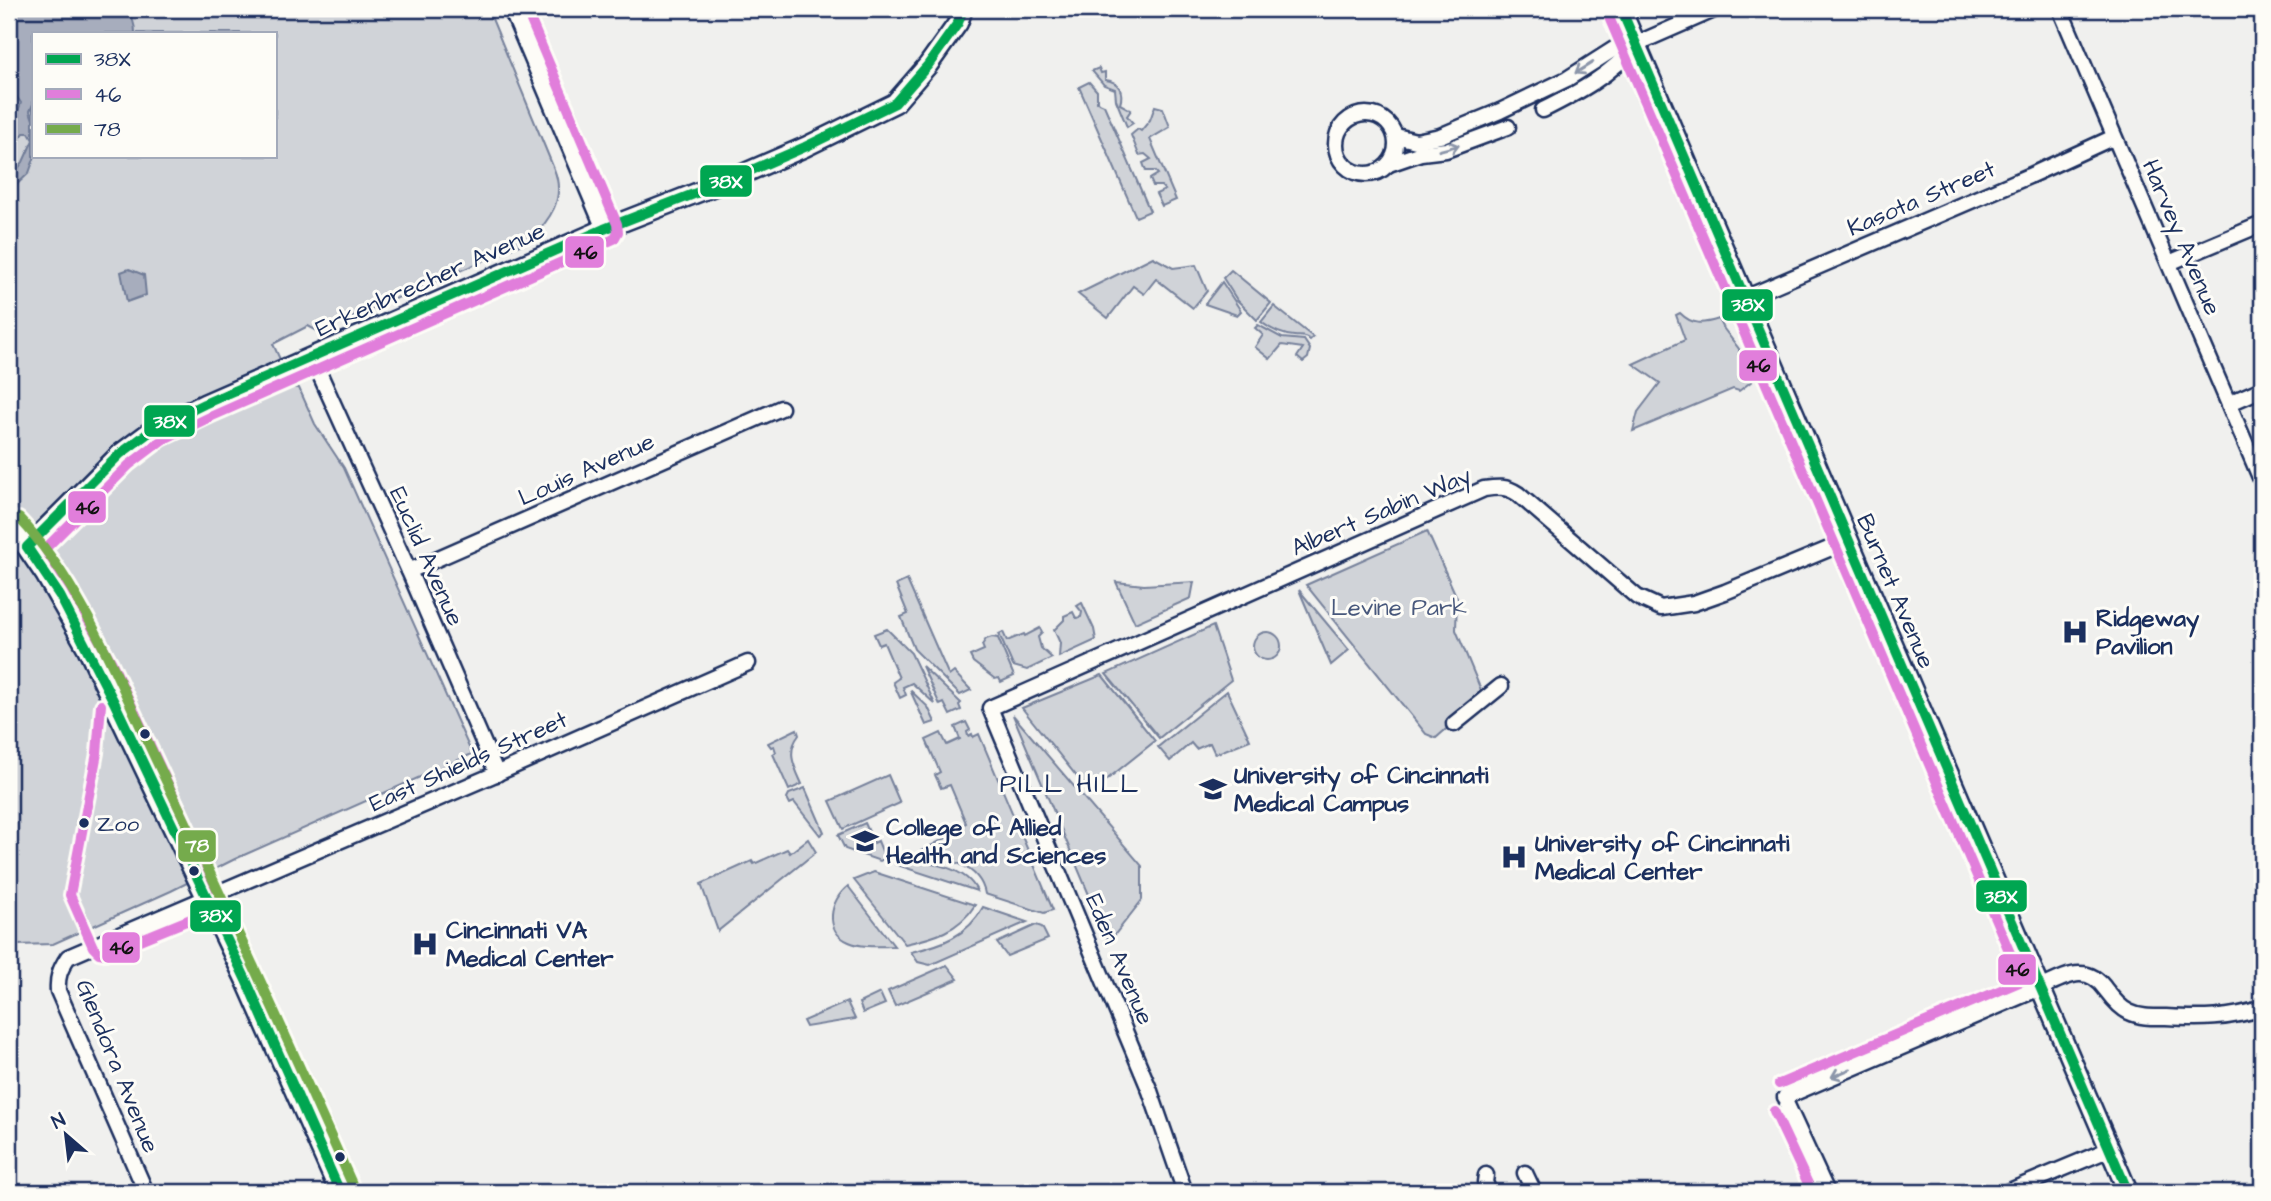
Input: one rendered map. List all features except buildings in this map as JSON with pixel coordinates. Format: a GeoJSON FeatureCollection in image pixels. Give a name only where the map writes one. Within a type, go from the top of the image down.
{"type":"FeatureCollection","features":[{"type":"Feature","properties":{"kind":"main road"},"geometry":{"type":"LineString","coordinates":[[9,528],[27,547],[60,596],[87,647],[246,980],[340,1192]]}},
{"type":"Feature","properties":{"kind":"street"},"geometry":{"type":"LineString","coordinates":[[529,9],[512,10],[604,229]]}},
{"type":"Feature","properties":{"kind":"street","name":"Erkenbrecher Avenue"},"geometry":{"type":"LineString","coordinates":[[27,547],[120,454],[155,428],[604,229],[805,147],[895,103],[928,65],[958,23],[963,9]]}},
{"type":"Feature","properties":{"kind":"street","name":"Burnet Avenue"},"geometry":{"type":"LineString","coordinates":[[1621,9],[2128,1192]]}},
{"type":"Feature","properties":{"kind":"street"},"geometry":{"type":"LineString","coordinates":[[1396,136],[1416,141],[1440,135],[1545,90],[1614,49],[1636,44],[1716,9]]}},
{"type":"Feature","properties":{"kind":"street","name":"Harvey Avenue"},"geometry":{"type":"LineString","coordinates":[[2060,9],[2262,482]]}},
{"type":"Feature","properties":{"kind":"street"},"geometry":{"type":"LineString","coordinates":[[1543,110],[1576,93],[1620,64],[1636,44]]}},
{"type":"Feature","properties":{"kind":"street"},"geometry":{"type":"LineString","coordinates":[[1389,164],[1394,155],[1396,136],[1385,119],[1365,113],[1346,120],[1339,128],[1336,137],[1339,158],[1353,171],[1362,174],[1372,173],[1421,153],[1446,150],[1508,127]]}},
{"type":"Feature","properties":{"kind":"street","name":"Kasota Street"},"geometry":{"type":"LineString","coordinates":[[1745,298],[2114,137]]}},
{"type":"Feature","properties":{"kind":"street"},"geometry":{"type":"LineString","coordinates":[[2169,263],[2262,224]]}},
{"type":"Feature","properties":{"kind":"street","name":"Euclid Avenue"},"geometry":{"type":"LineString","coordinates":[[313,357],[497,774]]}},
{"type":"Feature","properties":{"kind":"street"},"geometry":{"type":"LineString","coordinates":[[2230,403],[2262,389]]}},
{"type":"Feature","properties":{"kind":"street","name":"Louis Avenue"},"geometry":{"type":"LineString","coordinates":[[409,571],[780,408]]}},
{"type":"Feature","properties":{"kind":"street","name":"Albert Sabin Way"},"geometry":{"type":"LineString","coordinates":[[990,708],[1484,489],[1499,487],[1518,494],[1637,597],[1661,607],[1677,607],[1726,592],[1848,541]]}},
{"type":"Feature","properties":{"kind":"street","name":"East Shields Street"},"geometry":{"type":"LineString","coordinates":[[68,957],[497,774],[747,663]]}},
{"type":"Feature","properties":{"kind":"street"},"geometry":{"type":"LineString","coordinates":[[1454,724],[1501,686]]}},
{"type":"Feature","properties":{"kind":"street","name":"Eden Avenue"},"geometry":{"type":"LineString","coordinates":[[990,708],[1155,1102],[1185,1192]]}},
{"type":"Feature","properties":{"kind":"street","name":"Glendora Avenue"},"geometry":{"type":"LineString","coordinates":[[68,957],[57,979],[58,990],[146,1192]]}},
{"type":"Feature","properties":{"kind":"street"},"geometry":{"type":"LineString","coordinates":[[1827,1192],[1786,1101],[1897,1049],[2073,974],[2088,974],[2103,985],[2126,1011],[2140,1016],[2205,1019],[2245,1014],[2262,1008]]}},
{"type":"Feature","properties":{"kind":"street"},"geometry":{"type":"LineString","coordinates":[[2007,1192],[2110,1149]]}},
{"type":"Feature","properties":{"kind":"street"},"geometry":{"type":"LineString","coordinates":[[1525,1173],[1534,1192]]}},
{"type":"Feature","properties":{"kind":"street"},"geometry":{"type":"LineString","coordinates":[[1486,1175],[1485,1182],[1489,1192]]}},
{"type":"Feature","properties":{"kind":"green space"},"geometry":{"type":"Polygon","coordinates":[[[9,9],[488,9],[554,169],[558,190],[549,217],[529,241],[319,332],[308,326],[273,344],[293,388],[299,388],[315,424],[344,468],[472,754],[235,859],[53,944],[16,945],[9,950],[9,9]]]}},
{"type":"Feature","properties":{"kind":"green space"},"geometry":{"type":"Polygon","coordinates":[[[1099,68],[1101,73],[1105,72],[1105,80],[1114,82],[1119,88],[1120,104],[1131,110],[1127,116],[1133,123],[1127,127],[1116,100],[1115,89],[1104,85],[1092,71],[1099,68]]]}},
{"type":"Feature","properties":{"kind":"green space"},"geometry":{"type":"Polygon","coordinates":[[[1089,82],[1097,91],[1097,102],[1104,105],[1150,211],[1136,217],[1079,87],[1089,82]]]}},
{"type":"Feature","properties":{"kind":"green space"},"geometry":{"type":"Polygon","coordinates":[[[1155,106],[1163,108],[1170,127],[1150,139],[1176,200],[1162,206],[1156,194],[1165,190],[1161,186],[1153,186],[1150,179],[1158,174],[1155,171],[1146,171],[1143,163],[1151,159],[1145,154],[1139,155],[1131,135],[1138,129],[1141,131],[1150,120],[1155,106]]]}},
{"type":"Feature","properties":{"kind":"green space"},"geometry":{"type":"Polygon","coordinates":[[[1153,257],[1173,268],[1196,265],[1207,291],[1193,308],[1156,279],[1144,294],[1133,286],[1108,318],[1078,294],[1153,257]]]}},
{"type":"Feature","properties":{"kind":"green space"},"geometry":{"type":"Polygon","coordinates":[[[1231,270],[1271,303],[1257,320],[1237,300],[1223,278],[1231,270]]]}},
{"type":"Feature","properties":{"kind":"green space"},"geometry":{"type":"Polygon","coordinates":[[[1222,282],[1241,311],[1237,315],[1205,304],[1222,282]]]}},
{"type":"Feature","properties":{"kind":"green space"},"geometry":{"type":"Polygon","coordinates":[[[1274,306],[1313,337],[1310,340],[1285,334],[1261,322],[1274,306]]]}},
{"type":"Feature","properties":{"kind":"green space"},"geometry":{"type":"Polygon","coordinates":[[[1680,313],[1698,323],[1719,319],[1739,349],[1742,367],[1752,381],[1739,391],[1733,389],[1633,431],[1638,412],[1660,383],[1633,364],[1685,340],[1676,315],[1680,313]]]}},
{"type":"Feature","properties":{"kind":"green space"},"geometry":{"type":"Polygon","coordinates":[[[1258,325],[1282,338],[1304,340],[1310,349],[1308,358],[1303,362],[1297,357],[1303,348],[1282,345],[1270,359],[1255,347],[1263,335],[1255,328],[1258,325]]]}},
{"type":"Feature","properties":{"kind":"green space","name":"Levine Park"},"geometry":{"type":"Polygon","coordinates":[[[1427,531],[1457,598],[1456,630],[1481,690],[1479,700],[1436,738],[1426,734],[1306,585],[1427,531]]]}},
{"type":"Feature","properties":{"kind":"green space"},"geometry":{"type":"Polygon","coordinates":[[[907,580],[949,676],[954,672],[971,690],[960,695],[914,649],[901,617],[908,614],[896,585],[907,580]]]}},
{"type":"Feature","properties":{"kind":"green space"},"geometry":{"type":"Polygon","coordinates":[[[1116,582],[1144,585],[1194,582],[1191,598],[1135,623],[1116,582]]]}},
{"type":"Feature","properties":{"kind":"green space"},"geometry":{"type":"Polygon","coordinates":[[[1299,590],[1349,650],[1331,665],[1299,590]]]}},
{"type":"Feature","properties":{"kind":"green space"},"geometry":{"type":"Polygon","coordinates":[[[1082,603],[1096,640],[1059,657],[1060,643],[1054,630],[1064,620],[1064,616],[1073,612],[1076,618],[1081,617],[1082,612],[1077,606],[1082,603]]]}},
{"type":"Feature","properties":{"kind":"green space"},"geometry":{"type":"Polygon","coordinates":[[[1213,626],[1231,680],[1159,738],[1106,674],[1213,626]]]}},
{"type":"Feature","properties":{"kind":"green space"},"geometry":{"type":"Polygon","coordinates":[[[1040,628],[1042,633],[1038,637],[1041,648],[1052,658],[1027,670],[1013,666],[999,634],[1003,632],[1007,641],[1040,628]]]}},
{"type":"Feature","properties":{"kind":"green space"},"geometry":{"type":"Polygon","coordinates":[[[887,629],[911,653],[935,704],[912,683],[903,687],[906,695],[900,698],[893,682],[899,678],[884,643],[879,645],[874,634],[887,629]]]}},
{"type":"Feature","properties":{"kind":"green space"},"geometry":{"type":"Polygon","coordinates":[[[1267,632],[1277,636],[1281,646],[1277,656],[1267,660],[1257,656],[1253,646],[1257,636],[1267,632]]]}},
{"type":"Feature","properties":{"kind":"green space"},"geometry":{"type":"Polygon","coordinates":[[[998,638],[1014,676],[1001,682],[973,662],[970,656],[984,650],[982,645],[986,639],[998,638]]]}},
{"type":"Feature","properties":{"kind":"green space"},"geometry":{"type":"Polygon","coordinates":[[[922,666],[961,703],[961,710],[950,715],[944,703],[940,705],[922,666]]]}},
{"type":"Feature","properties":{"kind":"green space"},"geometry":{"type":"Polygon","coordinates":[[[1102,675],[1155,741],[1090,793],[1022,708],[1102,675]]]}},
{"type":"Feature","properties":{"kind":"green space"},"geometry":{"type":"Polygon","coordinates":[[[910,690],[928,707],[935,722],[926,725],[910,690]]]}},
{"type":"Feature","properties":{"kind":"green space"},"geometry":{"type":"Polygon","coordinates":[[[1227,691],[1250,740],[1215,754],[1210,743],[1196,749],[1191,743],[1170,761],[1158,747],[1227,691]]]}},
{"type":"Feature","properties":{"kind":"green space"},"geometry":{"type":"Polygon","coordinates":[[[1013,715],[1142,866],[1142,900],[1109,942],[1013,715]]]}},
{"type":"Feature","properties":{"kind":"green space"},"geometry":{"type":"Polygon","coordinates":[[[966,722],[970,730],[967,732],[968,736],[979,734],[1053,910],[1044,913],[985,894],[982,884],[969,869],[941,858],[921,855],[921,851],[957,832],[956,828],[966,823],[950,785],[941,788],[935,775],[940,772],[926,740],[941,733],[947,745],[960,739],[955,727],[966,722]]]}},
{"type":"Feature","properties":{"kind":"green space"},"geometry":{"type":"Polygon","coordinates":[[[797,729],[799,735],[792,753],[802,784],[789,790],[773,754],[776,752],[774,746],[771,747],[768,743],[797,729]]]}},
{"type":"Feature","properties":{"kind":"green space"},"geometry":{"type":"Polygon","coordinates":[[[888,775],[900,803],[843,829],[830,801],[888,775]]]}},
{"type":"Feature","properties":{"kind":"green space"},"geometry":{"type":"Polygon","coordinates":[[[805,788],[824,832],[820,835],[794,802],[790,804],[787,798],[789,794],[805,788]]]}},
{"type":"Feature","properties":{"kind":"green space"},"geometry":{"type":"Polygon","coordinates":[[[865,823],[874,843],[878,841],[885,858],[880,861],[845,849],[838,835],[865,823]]]}},
{"type":"Feature","properties":{"kind":"green space"},"geometry":{"type":"Polygon","coordinates":[[[808,839],[816,852],[718,931],[701,884],[752,861],[754,864],[787,849],[790,853],[808,839]]]}},
{"type":"Feature","properties":{"kind":"green space"},"geometry":{"type":"Polygon","coordinates":[[[909,862],[948,868],[965,877],[977,891],[897,865],[909,862]]]}},
{"type":"Feature","properties":{"kind":"green space"},"geometry":{"type":"Polygon","coordinates":[[[874,872],[975,905],[969,914],[953,927],[935,936],[905,944],[854,880],[874,872]]]}},
{"type":"Feature","properties":{"kind":"green space"},"geometry":{"type":"Polygon","coordinates":[[[848,886],[894,946],[854,944],[835,931],[832,915],[834,907],[848,886]]]}},
{"type":"Feature","properties":{"kind":"green space"},"geometry":{"type":"Polygon","coordinates":[[[983,907],[1027,922],[930,965],[918,962],[911,952],[953,938],[970,925],[983,907]]]}},
{"type":"Feature","properties":{"kind":"green space"},"geometry":{"type":"Polygon","coordinates":[[[1036,925],[1042,927],[1048,939],[1007,956],[997,943],[1036,925]]]}},
{"type":"Feature","properties":{"kind":"green space"},"geometry":{"type":"Polygon","coordinates":[[[947,965],[958,979],[895,1006],[888,991],[947,965]]]}},
{"type":"Feature","properties":{"kind":"green space"},"geometry":{"type":"Polygon","coordinates":[[[880,993],[885,1004],[863,1013],[859,1003],[880,993]]]}},
{"type":"Feature","properties":{"kind":"green space"},"geometry":{"type":"Polygon","coordinates":[[[847,1002],[855,1019],[806,1027],[803,1021],[847,1002]]]}},
{"type":"Feature","properties":{"kind":"water"},"geometry":{"type":"Polygon","coordinates":[[[9,9],[127,9],[133,20],[135,32],[32,32],[32,138],[29,133],[24,133],[9,154],[9,138],[14,133],[15,119],[21,103],[9,92],[9,9]]]}},
{"type":"Feature","properties":{"kind":"water"},"geometry":{"type":"Polygon","coordinates":[[[32,142],[32,158],[34,158],[29,173],[9,192],[9,180],[23,162],[32,142]]]}},
{"type":"Feature","properties":{"kind":"water"},"geometry":{"type":"Polygon","coordinates":[[[129,269],[144,275],[146,295],[127,302],[121,272],[129,269]]]}},
{"type":"Feature","properties":{"kind":"transit line","name":"46"},"geometry":{"type":"LineString","coordinates":[[101,705],[97,753],[70,895],[93,947],[99,953],[105,954],[213,910],[220,896],[112,663],[71,589],[45,549],[129,465],[162,440],[614,239],[618,232],[617,224],[526,9]]}},
{"type":"Feature","properties":{"kind":"transit line","name":"38X"},"geometry":{"type":"LineString","coordinates":[[340,1192],[246,980],[115,704],[60,596],[27,547],[120,454],[155,428],[604,229],[805,147],[895,103],[928,65],[958,23],[963,9]]}},
{"type":"Feature","properties":{"kind":"transit line","name":"38X"},"geometry":{"type":"LineString","coordinates":[[1621,9],[2128,1192]]}},
{"type":"Feature","properties":{"kind":"transit line","name":"46"},"geometry":{"type":"LineString","coordinates":[[1608,15],[2022,981],[1779,1084]]}},
{"type":"Feature","properties":{"kind":"transit line","name":"78"},"geometry":{"type":"LineString","coordinates":[[19,518],[61,572],[97,634],[257,974],[353,1186]]}},
{"type":"Feature","properties":{"kind":"transit line","name":"46"},"geometry":{"type":"LineString","coordinates":[[1774,1111],[1812,1192]]}},
{"type":"Feature","properties":{"kind":"place","name":"Ridgeway Pavilion"},"geometry":{"type":"Point","coordinates":[2075,632]}},
{"type":"Feature","properties":{"kind":"place","name":"University of Cincinnati Medical Campus"},"geometry":{"type":"Point","coordinates":[1213,789]}},
{"type":"Feature","properties":{"kind":"place","name":"Zoo"},"geometry":{"type":"Point","coordinates":[84,823]}},
{"type":"Feature","properties":{"kind":"place","name":"College of Allied Health and Sciences"},"geometry":{"type":"Point","coordinates":[865,841]}},
{"type":"Feature","properties":{"kind":"place","name":"University of Cincinnati Medical Center"},"geometry":{"type":"Point","coordinates":[1514,857]}},
{"type":"Feature","properties":{"kind":"place","name":"Cincinnati VA Medical Center"},"geometry":{"type":"Point","coordinates":[425,944]}},
{"type":"Feature","properties":{"kind":"district","name":"PILL HILL"},"geometry":{"type":"Point","coordinates":[1070,783]}}]}
